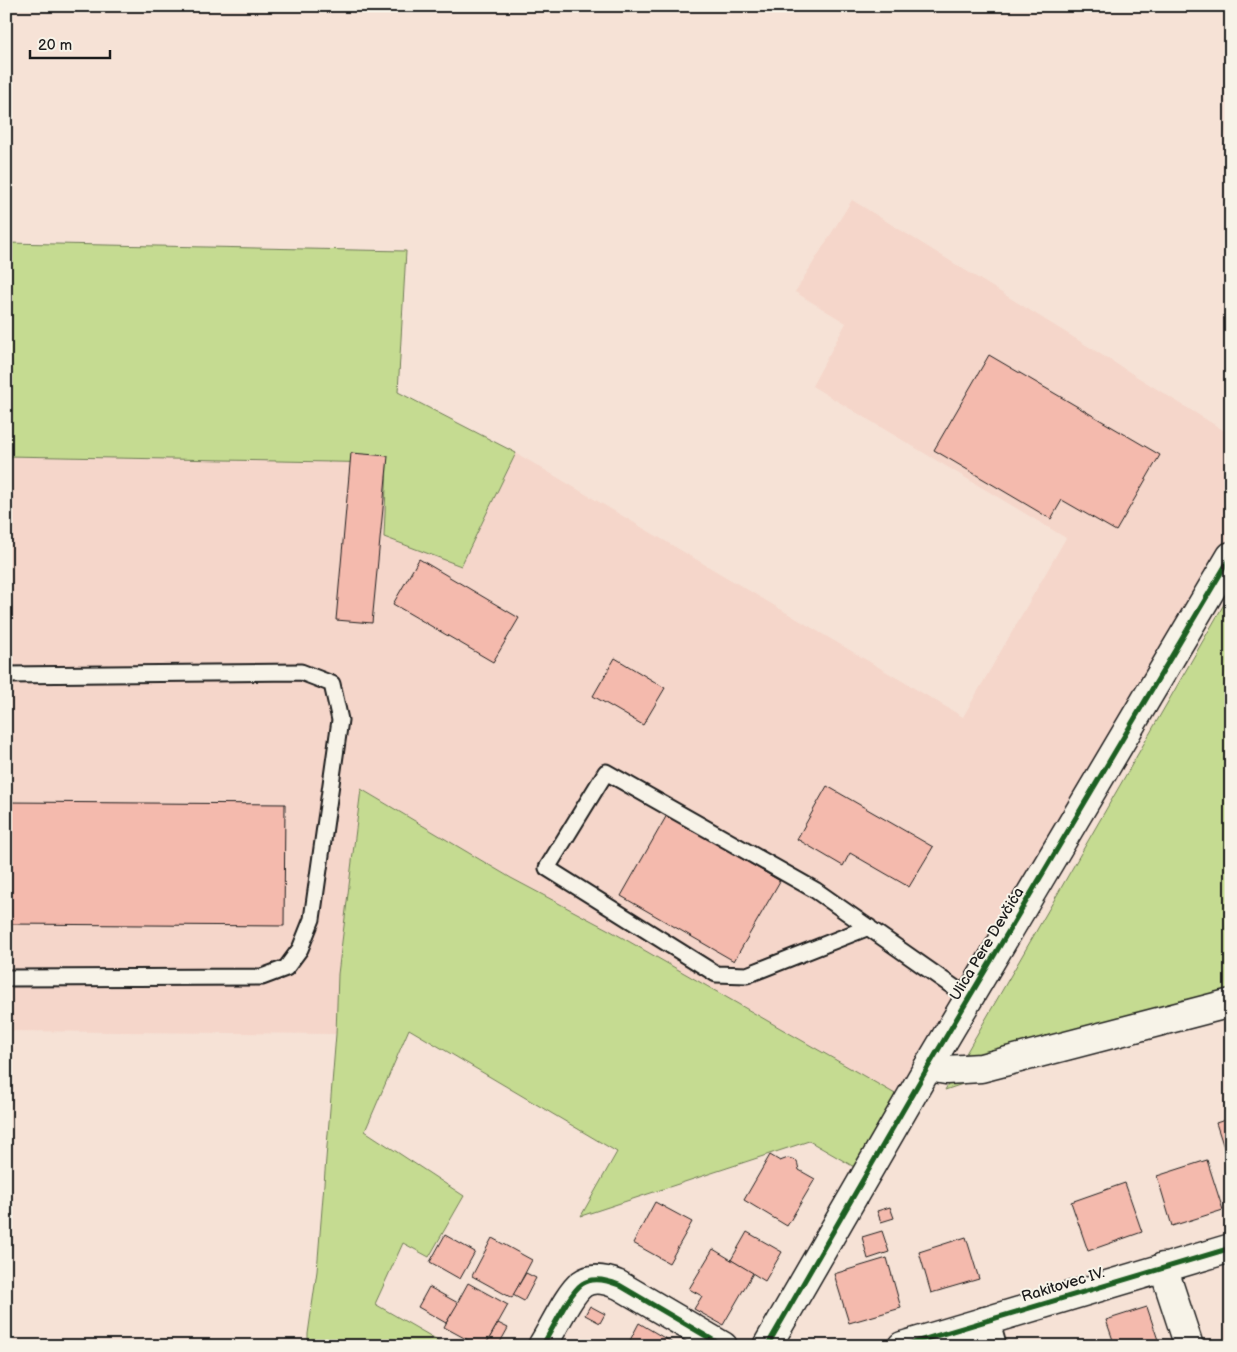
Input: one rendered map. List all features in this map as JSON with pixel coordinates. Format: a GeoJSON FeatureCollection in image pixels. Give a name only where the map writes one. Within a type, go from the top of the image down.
{"type":"FeatureCollection","features":[{"type":"Feature","properties":{"kind":"street","name":"Ulica Pere Devčića"},"geometry":{"type":"LineString","coordinates":[[767,1346],[928,1067],[1231,556]]}},
{"type":"Feature","properties":{"kind":"street"},"geometry":{"type":"LineString","coordinates":[[928,1067],[946,1070],[981,1068],[1231,1003]]}},
{"type":"Feature","properties":{"kind":"street","name":"Rakitovec IV."},"geometry":{"type":"LineString","coordinates":[[902,1346],[989,1334],[1163,1268],[1231,1248]]}},
{"type":"Feature","properties":{"kind":"street"},"geometry":{"type":"LineString","coordinates":[[1163,1268],[1189,1346]]}},
{"type":"Feature","properties":{"kind":"street"},"geometry":{"type":"LineString","coordinates":[[542,1346],[574,1292],[582,1283],[595,1279],[610,1281],[619,1285],[723,1346]]}},
{"type":"Feature","properties":{"kind":"lane"},"geometry":{"type":"LineString","coordinates":[[6,675],[301,672],[332,684],[340,720],[312,919],[300,949],[286,968],[262,977],[6,978]]}},
{"type":"Feature","properties":{"kind":"lane"},"geometry":{"type":"LineString","coordinates":[[869,928],[747,976],[716,974],[547,868],[606,772],[815,890],[969,998]]}},
{"type":"Feature","properties":{"kind":"shaded area"},"geometry":{"type":"Polygon","coordinates":[[[852,200],[1231,435],[1231,534],[897,1095],[609,930],[511,878],[361,789],[338,974],[336,1034],[6,1031],[6,456],[388,463],[384,537],[461,566],[516,453],[963,717],[1066,538],[812,386],[846,323],[795,292],[852,200]]]}},
{"type":"Feature","properties":{"kind":"green space"},"geometry":{"type":"Polygon","coordinates":[[[6,243],[406,251],[398,392],[516,453],[461,566],[384,537],[387,463],[6,456],[6,243]]]}},
{"type":"Feature","properties":{"kind":"green space"},"geometry":{"type":"Polygon","coordinates":[[[1231,592],[1231,993],[945,1090],[1231,592]]]}},
{"type":"Feature","properties":{"kind":"green space"},"geometry":{"type":"Polygon","coordinates":[[[361,789],[511,878],[609,930],[897,1095],[856,1168],[809,1141],[581,1216],[617,1152],[409,1029],[365,1131],[464,1196],[429,1257],[403,1243],[375,1304],[448,1346],[308,1346],[317,1271],[336,1034],[338,974],[361,789]]]}},
{"type":"Feature","properties":{"kind":"building"},"geometry":{"type":"Polygon","coordinates":[[[989,355],[1160,455],[1116,531],[1062,500],[1051,519],[934,450],[989,355]]]}},
{"type":"Feature","properties":{"kind":"building"},"geometry":{"type":"Polygon","coordinates":[[[351,453],[388,456],[372,623],[336,620],[351,453]]]}},
{"type":"Feature","properties":{"kind":"building"},"geometry":{"type":"Polygon","coordinates":[[[419,559],[519,618],[493,662],[393,604],[419,559]]]}},
{"type":"Feature","properties":{"kind":"building"},"geometry":{"type":"Polygon","coordinates":[[[615,658],[665,688],[643,725],[593,696],[615,658]]]}},
{"type":"Feature","properties":{"kind":"building"},"geometry":{"type":"Polygon","coordinates":[[[827,786],[933,847],[909,887],[850,853],[843,866],[797,839],[827,786]]]}},
{"type":"Feature","properties":{"kind":"building"},"geometry":{"type":"Polygon","coordinates":[[[6,802],[285,804],[284,926],[6,924],[6,802]]]}},
{"type":"Feature","properties":{"kind":"building"},"geometry":{"type":"Polygon","coordinates":[[[667,815],[780,881],[734,961],[621,896],[667,815]]]}},
{"type":"Feature","properties":{"kind":"building"},"geometry":{"type":"Polygon","coordinates":[[[1231,1118],[1231,1159],[1228,1160],[1216,1123],[1231,1118]]]}},
{"type":"Feature","properties":{"kind":"building"},"geometry":{"type":"Polygon","coordinates":[[[770,1155],[780,1161],[788,1158],[797,1161],[799,1170],[815,1179],[787,1226],[744,1200],[770,1155]]]}},
{"type":"Feature","properties":{"kind":"building"},"geometry":{"type":"Polygon","coordinates":[[[1207,1160],[1223,1210],[1172,1226],[1157,1176],[1207,1160]]]}},
{"type":"Feature","properties":{"kind":"building"},"geometry":{"type":"Polygon","coordinates":[[[1125,1183],[1142,1232],[1088,1251],[1071,1202],[1125,1183]]]}},
{"type":"Feature","properties":{"kind":"building"},"geometry":{"type":"Polygon","coordinates":[[[655,1202],[692,1222],[669,1263],[633,1243],[655,1202]]]}},
{"type":"Feature","properties":{"kind":"building"},"geometry":{"type":"Polygon","coordinates":[[[890,1207],[894,1218],[881,1222],[877,1211],[890,1207]]]}},
{"type":"Feature","properties":{"kind":"building"},"geometry":{"type":"Polygon","coordinates":[[[882,1231],[889,1252],[868,1259],[862,1237],[882,1231]]]}},
{"type":"Feature","properties":{"kind":"building"},"geometry":{"type":"Polygon","coordinates":[[[747,1232],[782,1252],[765,1281],[731,1260],[747,1232]]]}},
{"type":"Feature","properties":{"kind":"building"},"geometry":{"type":"Polygon","coordinates":[[[445,1235],[475,1252],[460,1279],[430,1262],[445,1235]]]}},
{"type":"Feature","properties":{"kind":"building"},"geometry":{"type":"Polygon","coordinates":[[[966,1237],[979,1279],[931,1293],[919,1252],[966,1237]]]}},
{"type":"Feature","properties":{"kind":"building"},"geometry":{"type":"Polygon","coordinates":[[[492,1238],[532,1260],[512,1298],[472,1276],[492,1238]]]}},
{"type":"Feature","properties":{"kind":"building"},"geometry":{"type":"Polygon","coordinates":[[[713,1249],[753,1273],[723,1325],[694,1309],[702,1296],[689,1289],[713,1249]]]}},
{"type":"Feature","properties":{"kind":"building"},"geometry":{"type":"Polygon","coordinates":[[[887,1258],[901,1308],[849,1323],[834,1274],[887,1258]]]}},
{"type":"Feature","properties":{"kind":"building"},"geometry":{"type":"Polygon","coordinates":[[[526,1273],[536,1278],[524,1301],[513,1295],[526,1273]]]}},
{"type":"Feature","properties":{"kind":"building"},"geometry":{"type":"Polygon","coordinates":[[[468,1283],[508,1305],[485,1346],[479,1346],[444,1327],[468,1283]]]}},
{"type":"Feature","properties":{"kind":"building"},"geometry":{"type":"Polygon","coordinates":[[[429,1287],[458,1303],[446,1323],[418,1307],[429,1287]]]}},
{"type":"Feature","properties":{"kind":"building"},"geometry":{"type":"Polygon","coordinates":[[[590,1306],[605,1314],[600,1323],[585,1315],[590,1306]]]}},
{"type":"Feature","properties":{"kind":"building"},"geometry":{"type":"Polygon","coordinates":[[[1147,1307],[1160,1346],[1115,1346],[1106,1320],[1147,1307]]]}},
{"type":"Feature","properties":{"kind":"building"},"geometry":{"type":"Polygon","coordinates":[[[498,1323],[508,1328],[498,1346],[485,1346],[498,1323]]]}},
{"type":"Feature","properties":{"kind":"building"},"geometry":{"type":"Polygon","coordinates":[[[639,1323],[678,1346],[627,1346],[639,1323]]]}},
{"type":"Feature","properties":{"kind":"cycle path"},"geometry":{"type":"LineString","coordinates":[[767,1346],[928,1067],[1231,556]]}},
{"type":"Feature","properties":{"kind":"cycle path"},"geometry":{"type":"LineString","coordinates":[[902,1346],[1231,1248]]}},
{"type":"Feature","properties":{"kind":"cycle path"},"geometry":{"type":"LineString","coordinates":[[542,1346],[572,1295],[582,1284],[595,1279],[619,1285],[723,1346]]}}]}
